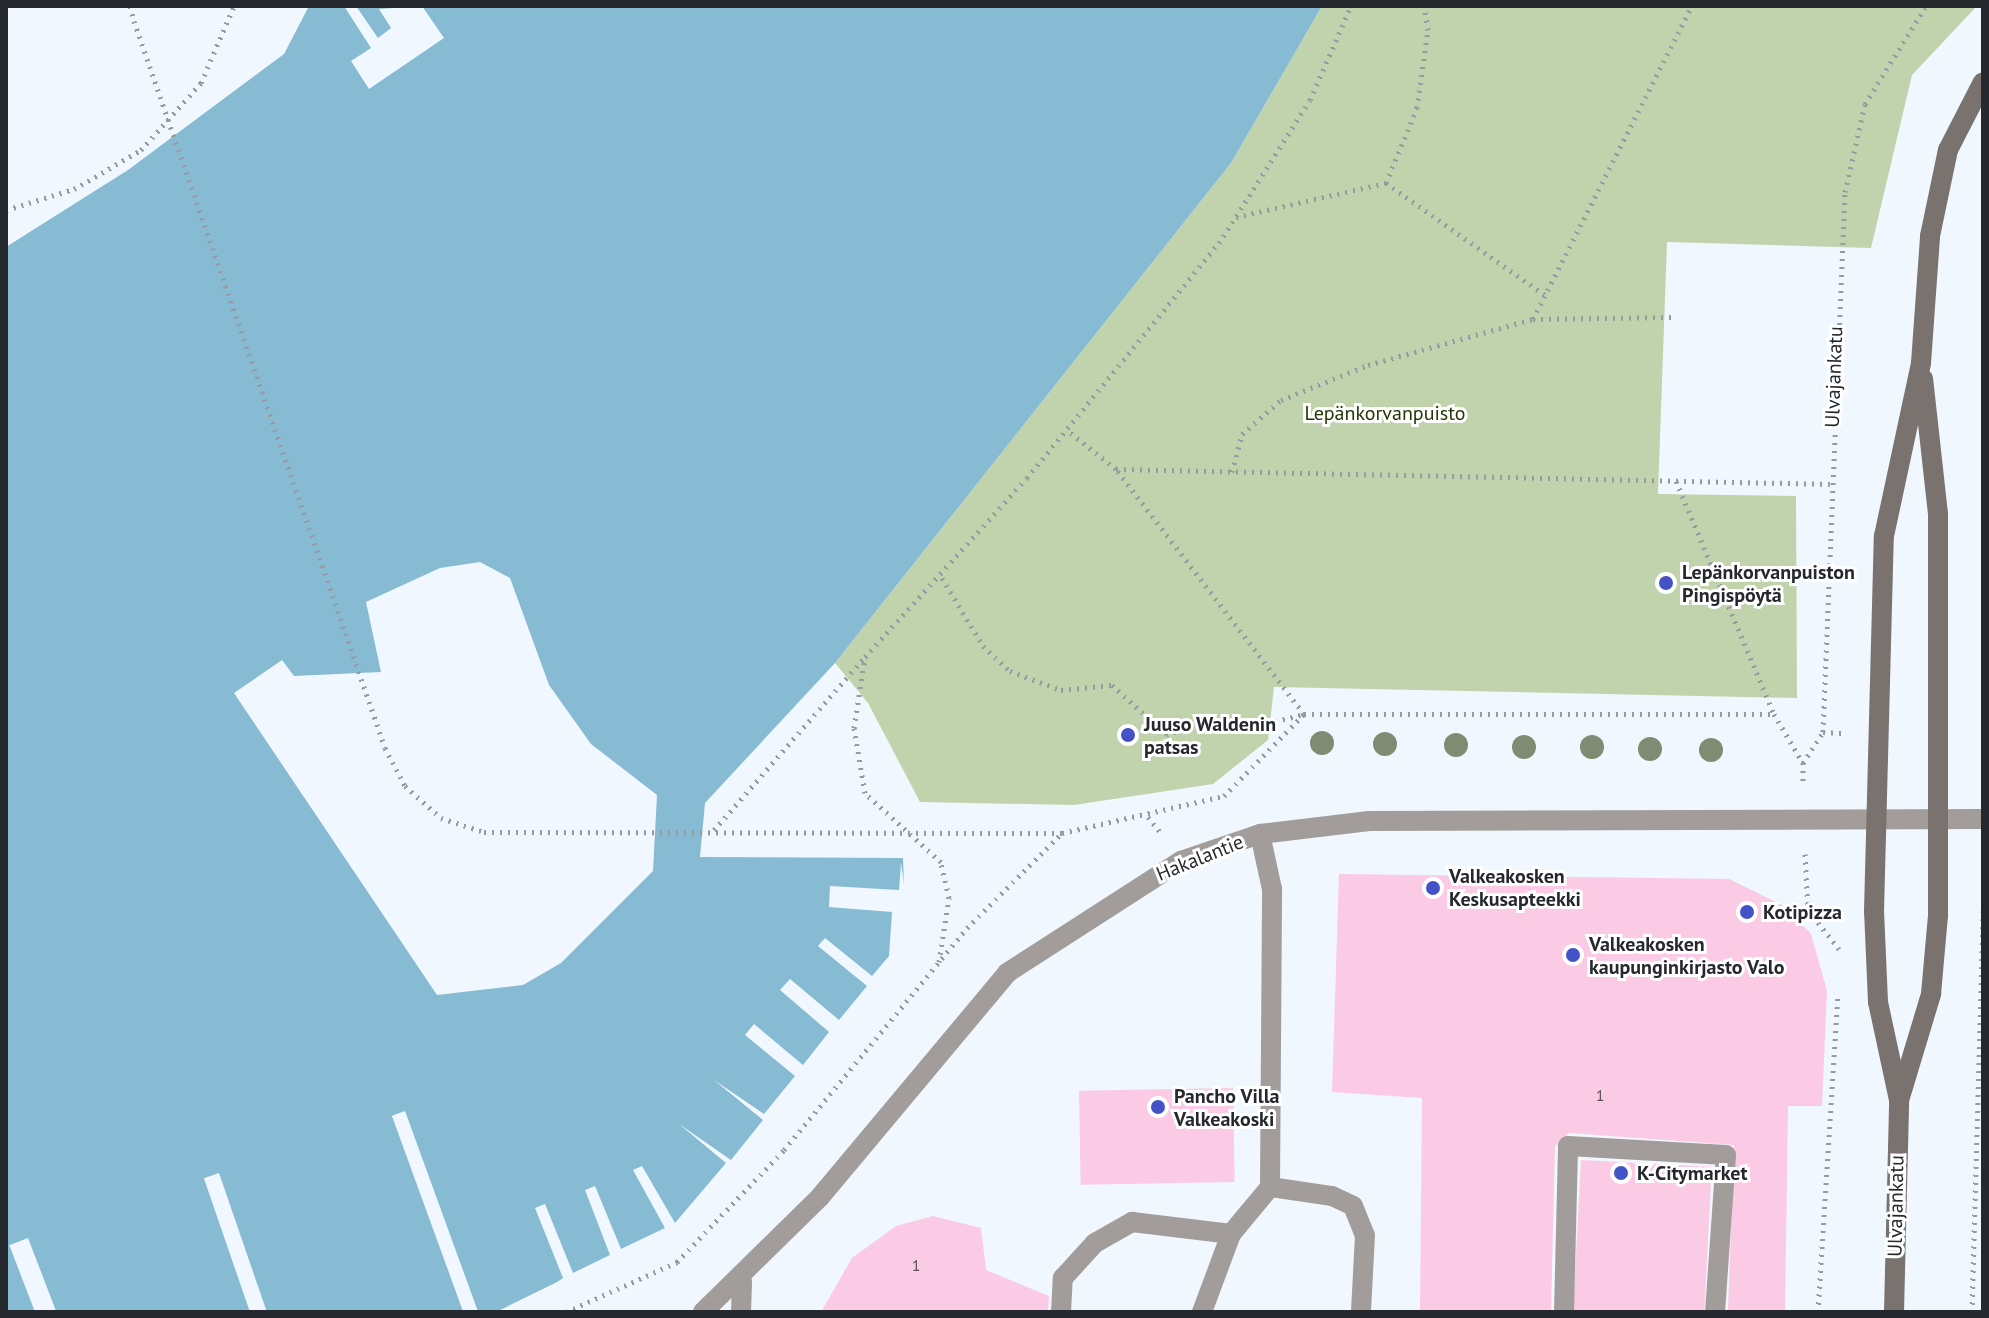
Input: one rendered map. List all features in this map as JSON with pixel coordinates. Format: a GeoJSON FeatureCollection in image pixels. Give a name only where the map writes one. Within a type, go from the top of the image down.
{"type":"FeatureCollection","features":[{"type":"Feature","properties":{"kind":"main road","name":"Ulvajankatu"},"geometry":{"type":"LineString","coordinates":[[1894,1312],[1899,1100],[1878,1002],[1876,819],[1884,536],[1921,363],[1930,236],[1948,150],[1983,82]]}},
{"type":"Feature","properties":{"kind":"main road","name":"Ulvajankatu"},"geometry":{"type":"LineString","coordinates":[[1899,1100],[1931,994],[1940,819],[1938,514],[1921,363]]}},
{"type":"Feature","properties":{"kind":"street","name":"Hakalantie"},"geometry":{"type":"LineString","coordinates":[[703,1312],[742,1281],[1007,973],[1130,888],[1260,834],[1369,821],[1983,819]]}},
{"type":"Feature","properties":{"kind":"street"},"geometry":{"type":"LineString","coordinates":[[1202,1312],[1231,1234],[1270,1187],[1272,889],[1260,834]]}},
{"type":"Feature","properties":{"kind":"street"},"geometry":{"type":"LineString","coordinates":[[1564,1312],[1568,1146],[1726,1155],[1715,1312]]}},
{"type":"Feature","properties":{"kind":"street"},"geometry":{"type":"LineString","coordinates":[[1270,1187],[1332,1196],[1353,1206],[1365,1235],[1361,1312]]}},
{"type":"Feature","properties":{"kind":"street"},"geometry":{"type":"LineString","coordinates":[[1061,1312],[1063,1278],[1095,1243],[1132,1222],[1231,1234]]}},
{"type":"Feature","properties":{"kind":"street"},"geometry":{"type":"LineString","coordinates":[[741,1312],[742,1281]]}},
{"type":"Feature","properties":{"kind":"path"},"geometry":{"type":"LineString","coordinates":[[130,6],[385,748],[405,786],[441,818],[484,832],[1062,833],[1224,796],[1304,714]]}},
{"type":"Feature","properties":{"kind":"path"},"geometry":{"type":"LineString","coordinates":[[6,210],[74,189],[141,150],[201,83],[234,6]]}},
{"type":"Feature","properties":{"kind":"path"},"geometry":{"type":"LineString","coordinates":[[713,831],[865,657],[942,578],[1067,430],[1235,217],[1310,100],[1351,6]]}},
{"type":"Feature","properties":{"kind":"path"},"geometry":{"type":"LineString","coordinates":[[1386,183],[1417,108],[1428,30],[1424,6]]}},
{"type":"Feature","properties":{"kind":"path"},"geometry":{"type":"LineString","coordinates":[[1533,319],[1692,6]]}},
{"type":"Feature","properties":{"kind":"path","name":"Ulvajankatu"},"geometry":{"type":"LineString","coordinates":[[1803,763],[1823,732],[1830,484],[1845,192],[1865,104],[1926,6]]}},
{"type":"Feature","properties":{"kind":"path"},"geometry":{"type":"LineString","coordinates":[[1235,217],[1386,183],[1545,295]]}},
{"type":"Feature","properties":{"kind":"path"},"geometry":{"type":"LineString","coordinates":[[1232,472],[1242,434],[1281,400],[1368,365],[1533,319],[1675,317]]}},
{"type":"Feature","properties":{"kind":"path"},"geometry":{"type":"LineString","coordinates":[[1067,430],[1116,469],[1304,714]]}},
{"type":"Feature","properties":{"kind":"path"},"geometry":{"type":"LineString","coordinates":[[1116,469],[1830,484]]}},
{"type":"Feature","properties":{"kind":"path"},"geometry":{"type":"LineString","coordinates":[[1676,481],[1774,714],[1803,763],[1808,910],[1841,950],[1840,966]]}},
{"type":"Feature","properties":{"kind":"path"},"geometry":{"type":"LineString","coordinates":[[942,578],[983,646],[1010,671],[1061,690],[1112,685],[1166,734],[1220,721],[1252,728],[1304,714],[1774,714]]}},
{"type":"Feature","properties":{"kind":"path"},"geometry":{"type":"LineString","coordinates":[[865,657],[857,758],[865,793],[903,832],[941,862],[949,898],[939,962]]}},
{"type":"Feature","properties":{"kind":"path"},"geometry":{"type":"LineString","coordinates":[[566,1312],[677,1262],[784,1150],[939,962],[1062,833]]}},
{"type":"Feature","properties":{"kind":"path"},"geometry":{"type":"LineString","coordinates":[[1972,1312],[1983,908]]}},
{"type":"Feature","properties":{"kind":"path"},"geometry":{"type":"LineString","coordinates":[[1818,1312],[1839,982]]}},
{"type":"Feature","properties":{"kind":"green space","name":"Lepänkorvanpuisto"},"geometry":{"type":"Polygon","coordinates":[[[1322,6],[1977,6],[1912,75],[1871,248],[1667,242],[1658,494],[1796,496],[1797,698],[1274,687],[1268,740],[1213,784],[1074,805],[920,802],[868,703],[835,663],[1231,163],[1322,6]]]}},
{"type":"Feature","properties":{"kind":"water"},"geometry":{"type":"Polygon","coordinates":[[[309,6],[1322,6],[1231,163],[835,663],[705,803],[700,857],[903,858],[905,919],[892,961],[692,1216],[496,1312],[6,1312],[6,247],[128,170],[284,54],[309,6]],[[480,562],[440,568],[366,602],[381,672],[294,676],[282,660],[234,693],[437,995],[523,985],[561,963],[653,871],[657,795],[591,744],[549,685],[510,578],[480,562]]]}},
{"type":"Feature","properties":{"kind":"pier"},"geometry":{"type":"Polygon","coordinates":[[[344,6],[356,6],[378,38],[391,28],[379,9],[422,6],[444,38],[369,89],[351,61],[371,48],[344,6]]]}},
{"type":"Feature","properties":{"kind":"pier"},"geometry":{"type":"Polygon","coordinates":[[[901,863],[909,919],[895,963],[695,1218],[542,1293],[563,1278],[535,1208],[545,1204],[573,1273],[610,1255],[585,1190],[595,1186],[621,1249],[665,1228],[633,1170],[642,1166],[675,1223],[726,1163],[679,1124],[731,1160],[763,1120],[714,1080],[764,1114],[795,1076],[745,1035],[754,1024],[803,1065],[829,1032],[780,990],[790,979],[839,1020],[867,986],[818,946],[825,938],[872,976],[889,956],[892,912],[829,907],[830,886],[899,890],[901,863]]]}},
{"type":"Feature","properties":{"kind":"pier"},"geometry":{"type":"Polygon","coordinates":[[[405,1111],[478,1312],[463,1312],[392,1116],[405,1111]]]}},
{"type":"Feature","properties":{"kind":"pier"},"geometry":{"type":"Polygon","coordinates":[[[219,1173],[267,1312],[250,1312],[204,1178],[219,1173]]]}},
{"type":"Feature","properties":{"kind":"pier"},"geometry":{"type":"Polygon","coordinates":[[[28,1238],[56,1312],[35,1312],[9,1245],[28,1238]]]}},
{"type":"Feature","properties":{"kind":"building"},"geometry":{"type":"Polygon","coordinates":[[[1339,874],[1729,879],[1786,907],[1811,934],[1827,991],[1822,1106],[1788,1106],[1785,1312],[1728,1312],[1734,1145],[1569,1133],[1555,1146],[1551,1312],[1420,1312],[1422,1098],[1332,1092],[1339,874]]]}},
{"type":"Feature","properties":{"kind":"building"},"geometry":{"type":"Polygon","coordinates":[[[1233,1088],[1235,1182],[1081,1185],[1079,1091],[1233,1088]]]}},
{"type":"Feature","properties":{"kind":"building"},"geometry":{"type":"Polygon","coordinates":[[[1581,1160],[1712,1167],[1704,1312],[1573,1312],[1581,1160]]]}},
{"type":"Feature","properties":{"kind":"building"},"geometry":{"type":"Polygon","coordinates":[[[933,1216],[981,1228],[986,1270],[1049,1296],[1048,1312],[821,1312],[852,1258],[896,1226],[933,1216]]]}},
{"type":"Feature","properties":{"kind":"place","name":"Lepänkorvanpuiston Pingispöytä"},"geometry":{"type":"Point","coordinates":[1666,583]}},
{"type":"Feature","properties":{"kind":"place","name":"Juuso Waldenin patsas"},"geometry":{"type":"Point","coordinates":[1128,735]}},
{"type":"Feature","properties":{"kind":"place","name":"Valkeakosken Keskusapteekki"},"geometry":{"type":"Point","coordinates":[1433,888]}},
{"type":"Feature","properties":{"kind":"place","name":"Kotipizza"},"geometry":{"type":"Point","coordinates":[1747,912]}},
{"type":"Feature","properties":{"kind":"place","name":"Valkeakosken kaupunginkirjasto Valo"},"geometry":{"type":"Point","coordinates":[1573,955]}},
{"type":"Feature","properties":{"kind":"place","name":"Pancho Villa Valkeakoski"},"geometry":{"type":"Point","coordinates":[1158,1107]}},
{"type":"Feature","properties":{"kind":"place","name":"K-Citymarket"},"geometry":{"type":"Point","coordinates":[1621,1173]}}]}
